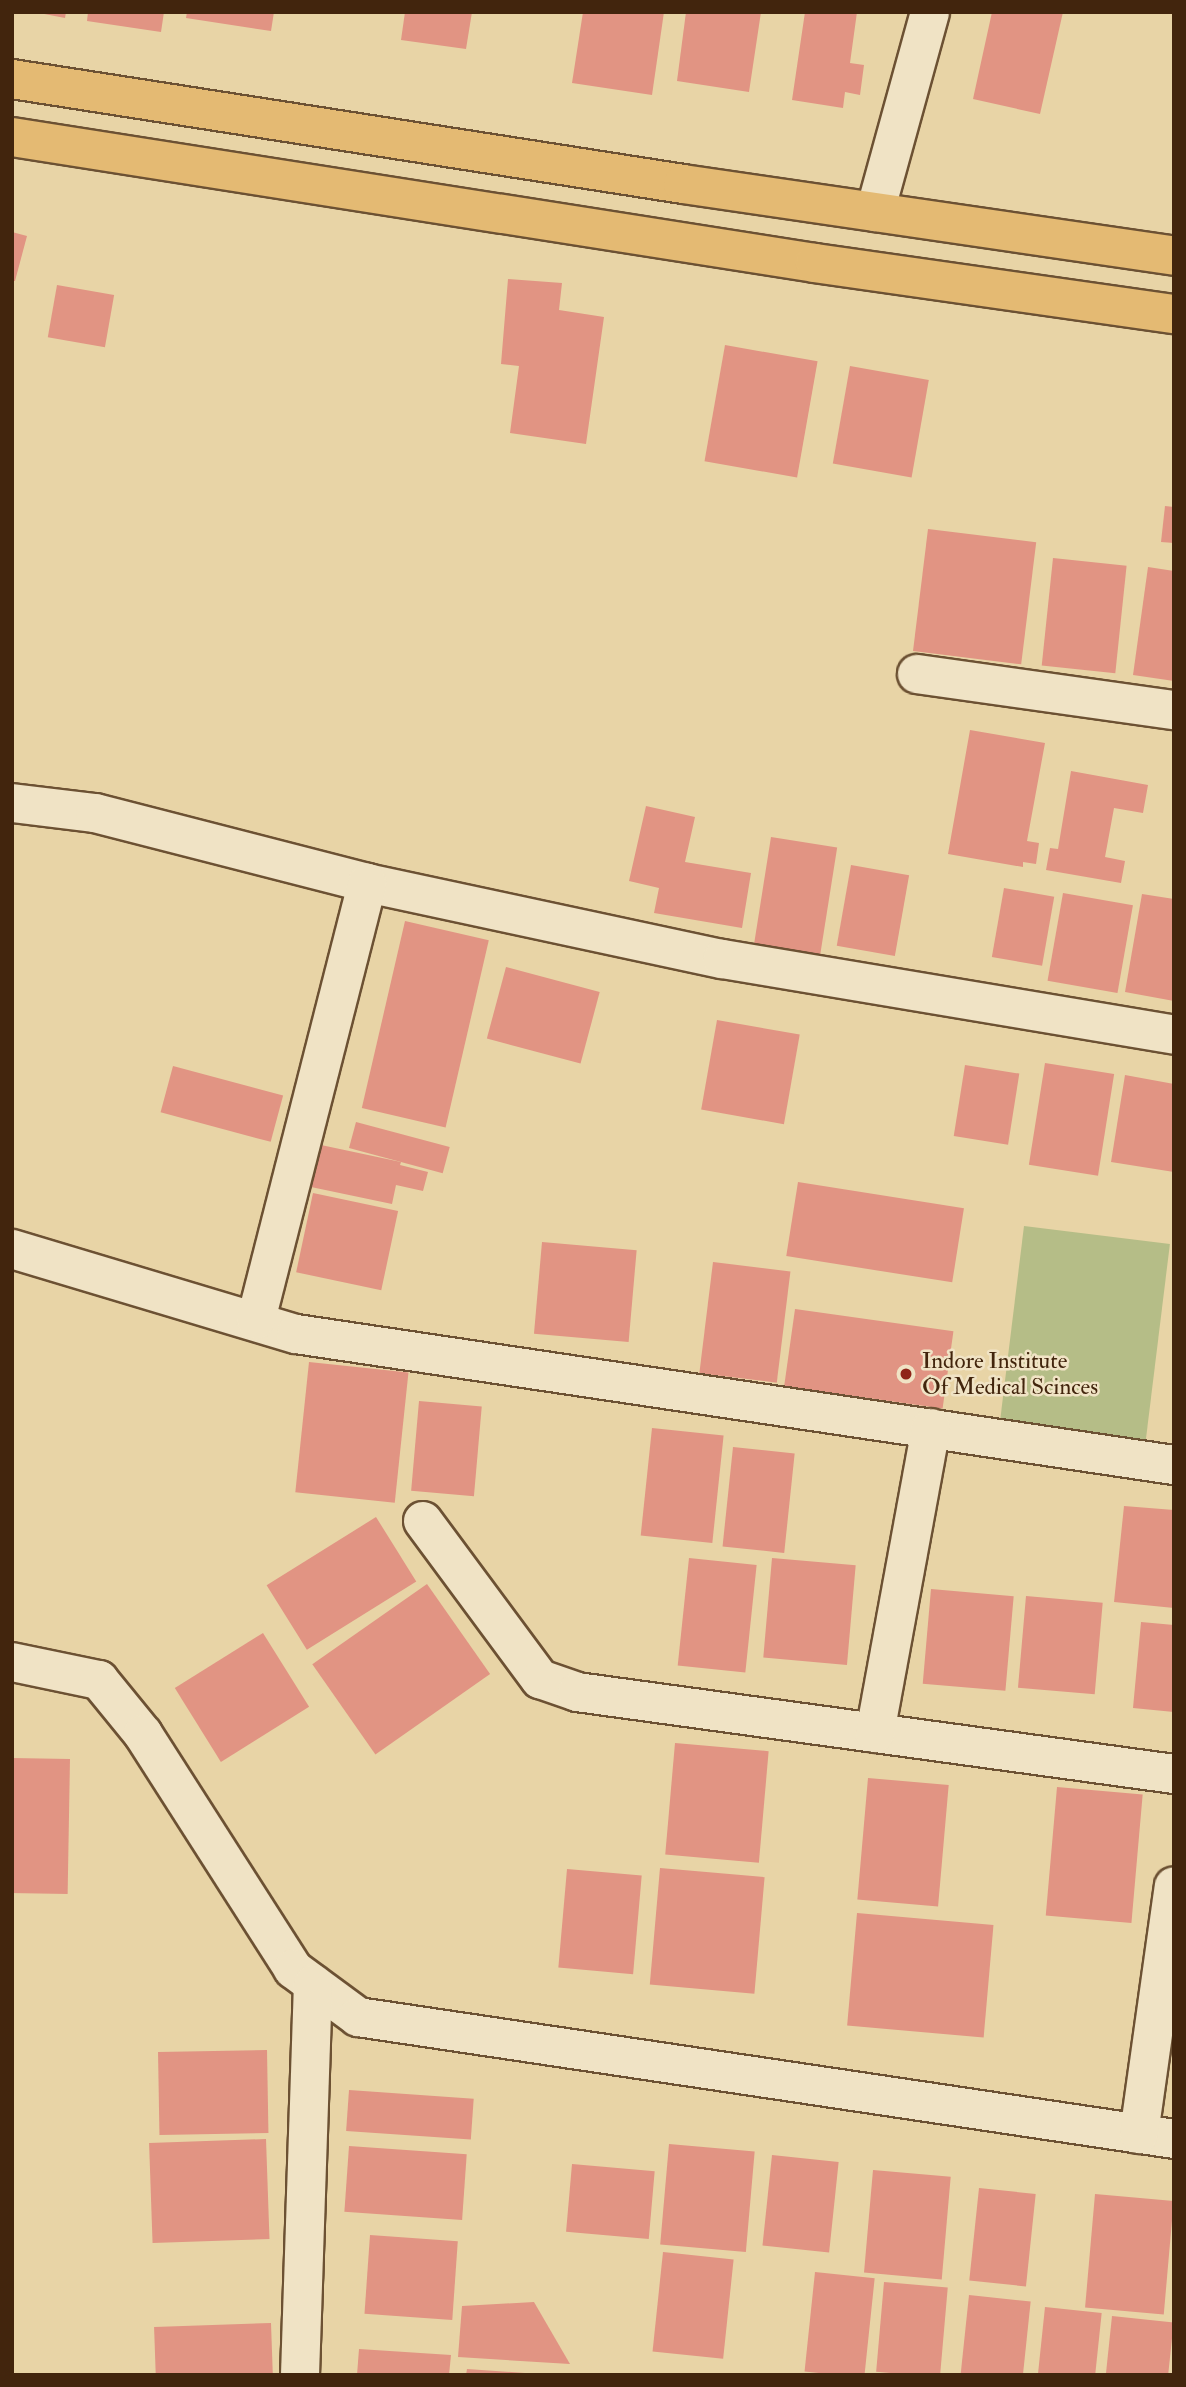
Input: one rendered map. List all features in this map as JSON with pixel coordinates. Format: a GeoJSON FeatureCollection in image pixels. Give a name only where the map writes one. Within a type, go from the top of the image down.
{"type":"FeatureCollection","features":[{"type":"Feature","properties":{"kind":"main road"},"geometry":{"type":"LineString","coordinates":[[12,79],[1174,256]]}},
{"type":"Feature","properties":{"kind":"main road"},"geometry":{"type":"LineString","coordinates":[[12,137],[815,263],[1174,314]]}},
{"type":"Feature","properties":{"kind":"street"},"geometry":{"type":"LineString","coordinates":[[875,212],[930,12]]}},
{"type":"Feature","properties":{"kind":"street"},"geometry":{"type":"LineString","coordinates":[[917,674],[1174,710]]}},
{"type":"Feature","properties":{"kind":"street"},"geometry":{"type":"LineString","coordinates":[[12,803],[95,813],[367,883],[722,959],[1174,1035]]}},
{"type":"Feature","properties":{"kind":"street"},"geometry":{"type":"LineString","coordinates":[[256,1320],[367,883]]}},
{"type":"Feature","properties":{"kind":"street"},"geometry":{"type":"LineString","coordinates":[[12,1249],[296,1334],[1174,1465]]}},
{"type":"Feature","properties":{"kind":"street"},"geometry":{"type":"LineString","coordinates":[[876,1733],[931,1428]]}},
{"type":"Feature","properties":{"kind":"street"},"geometry":{"type":"LineString","coordinates":[[423,1521],[540,1679],[577,1692],[1174,1774]]}},
{"type":"Feature","properties":{"kind":"street"},"geometry":{"type":"LineString","coordinates":[[12,1662],[99,1681],[143,1734],[293,1969],[358,2017],[1156,2137],[1174,1886]]}},
{"type":"Feature","properties":{"kind":"street"},"geometry":{"type":"LineString","coordinates":[[300,2375],[313,1984]]}},
{"type":"Feature","properties":{"kind":"green space"},"geometry":{"type":"Polygon","coordinates":[[[1024,1226],[1170,1244],[1144,1454],[998,1436],[1024,1226]]]}},
{"type":"Feature","properties":{"kind":"building"},"geometry":{"type":"Polygon","coordinates":[[[34,12],[66,12],[65,18],[34,12]]]}},
{"type":"Feature","properties":{"kind":"building"},"geometry":{"type":"Polygon","coordinates":[[[88,12],[164,12],[161,32],[87,21],[88,12]]]}},
{"type":"Feature","properties":{"kind":"building"},"geometry":{"type":"Polygon","coordinates":[[[187,12],[274,12],[271,31],[186,18],[187,12]]]}},
{"type":"Feature","properties":{"kind":"building"},"geometry":{"type":"Polygon","coordinates":[[[405,12],[472,12],[466,49],[401,40],[405,12]]]}},
{"type":"Feature","properties":{"kind":"building"},"geometry":{"type":"Polygon","coordinates":[[[583,12],[664,12],[652,95],[572,83],[583,12]]]}},
{"type":"Feature","properties":{"kind":"building"},"geometry":{"type":"Polygon","coordinates":[[[686,12],[761,12],[749,92],[677,81],[686,12]]]}},
{"type":"Feature","properties":{"kind":"building"},"geometry":{"type":"Polygon","coordinates":[[[805,12],[857,12],[850,63],[864,65],[860,95],[845,92],[843,108],[792,100],[805,12]]]}},
{"type":"Feature","properties":{"kind":"building"},"geometry":{"type":"Polygon","coordinates":[[[992,12],[1063,12],[1040,114],[973,99],[992,12]]]}},
{"type":"Feature","properties":{"kind":"building"},"geometry":{"type":"Polygon","coordinates":[[[12,232],[27,236],[15,281],[12,281],[12,232]]]}},
{"type":"Feature","properties":{"kind":"building"},"geometry":{"type":"Polygon","coordinates":[[[508,279],[562,283],[559,310],[604,317],[586,444],[510,433],[519,366],[501,364],[508,279]]]}},
{"type":"Feature","properties":{"kind":"building"},"geometry":{"type":"Polygon","coordinates":[[[57,285],[114,295],[105,347],[48,337],[57,285]]]}},
{"type":"Feature","properties":{"kind":"building"},"geometry":{"type":"Polygon","coordinates":[[[725,345],[818,361],[797,478],[705,461],[725,345]]]}},
{"type":"Feature","properties":{"kind":"building"},"geometry":{"type":"Polygon","coordinates":[[[850,366],[929,380],[912,477],[833,463],[850,366]]]}},
{"type":"Feature","properties":{"kind":"building"},"geometry":{"type":"Polygon","coordinates":[[[1165,506],[1174,507],[1174,543],[1161,542],[1165,506]]]}},
{"type":"Feature","properties":{"kind":"building"},"geometry":{"type":"Polygon","coordinates":[[[928,529],[1036,542],[1021,664],[913,651],[928,529]]]}},
{"type":"Feature","properties":{"kind":"building"},"geometry":{"type":"Polygon","coordinates":[[[1053,558],[1127,566],[1115,673],[1042,665],[1053,558]]]}},
{"type":"Feature","properties":{"kind":"building"},"geometry":{"type":"Polygon","coordinates":[[[1148,567],[1174,571],[1174,681],[1133,675],[1148,567]]]}},
{"type":"Feature","properties":{"kind":"building"},"geometry":{"type":"Polygon","coordinates":[[[970,730],[1045,743],[1027,841],[1039,843],[1036,864],[1023,862],[1023,867],[948,854],[970,730]]]}},
{"type":"Feature","properties":{"kind":"building"},"geometry":{"type":"Polygon","coordinates":[[[1071,771],[1148,785],[1143,813],[1114,808],[1105,857],[1125,861],[1121,883],[1046,870],[1050,848],[1058,849],[1071,771]]]}},
{"type":"Feature","properties":{"kind":"building"},"geometry":{"type":"Polygon","coordinates":[[[646,806],[695,817],[685,862],[751,873],[742,928],[654,913],[659,888],[629,881],[646,806]]]}},
{"type":"Feature","properties":{"kind":"building"},"geometry":{"type":"Polygon","coordinates":[[[771,837],[837,847],[820,956],[754,946],[771,837]]]}},
{"type":"Feature","properties":{"kind":"building"},"geometry":{"type":"Polygon","coordinates":[[[851,865],[909,875],[895,956],[837,946],[851,865]]]}},
{"type":"Feature","properties":{"kind":"building"},"geometry":{"type":"Polygon","coordinates":[[[1004,888],[1054,897],[1042,966],[992,957],[1004,888]]]}},
{"type":"Feature","properties":{"kind":"building"},"geometry":{"type":"Polygon","coordinates":[[[1063,893],[1133,905],[1117,993],[1048,981],[1063,893]]]}},
{"type":"Feature","properties":{"kind":"building"},"geometry":{"type":"Polygon","coordinates":[[[1142,894],[1174,899],[1174,1001],[1125,992],[1142,894]]]}},
{"type":"Feature","properties":{"kind":"building"},"geometry":{"type":"Polygon","coordinates":[[[405,921],[489,940],[446,1127],[362,1108],[405,921]]]}},
{"type":"Feature","properties":{"kind":"building"},"geometry":{"type":"Polygon","coordinates":[[[506,967],[600,992],[581,1064],[487,1038],[506,967]]]}},
{"type":"Feature","properties":{"kind":"building"},"geometry":{"type":"Polygon","coordinates":[[[717,1020],[800,1035],[784,1124],[701,1110],[717,1020]]]}},
{"type":"Feature","properties":{"kind":"building"},"geometry":{"type":"Polygon","coordinates":[[[1045,1063],[1114,1074],[1098,1176],[1029,1165],[1045,1063]]]}},
{"type":"Feature","properties":{"kind":"building"},"geometry":{"type":"Polygon","coordinates":[[[965,1065],[1019,1074],[1008,1145],[954,1136],[965,1065]]]}},
{"type":"Feature","properties":{"kind":"building"},"geometry":{"type":"Polygon","coordinates":[[[173,1066],[283,1096],[271,1142],[161,1112],[173,1066]]]}},
{"type":"Feature","properties":{"kind":"building"},"geometry":{"type":"Polygon","coordinates":[[[1125,1075],[1174,1084],[1174,1172],[1111,1162],[1125,1075]]]}},
{"type":"Feature","properties":{"kind":"building"},"geometry":{"type":"Polygon","coordinates":[[[356,1122],[450,1147],[443,1173],[349,1148],[356,1122]]]}},
{"type":"Feature","properties":{"kind":"building"},"geometry":{"type":"Polygon","coordinates":[[[321,1145],[401,1162],[400,1165],[428,1172],[423,1191],[396,1185],[392,1204],[311,1187],[321,1145]]]}},
{"type":"Feature","properties":{"kind":"building"},"geometry":{"type":"Polygon","coordinates":[[[798,1182],[964,1208],[952,1282],[786,1256],[798,1182]]]}},
{"type":"Feature","properties":{"kind":"building"},"geometry":{"type":"Polygon","coordinates":[[[313,1193],[398,1211],[381,1290],[296,1272],[313,1193]]]}},
{"type":"Feature","properties":{"kind":"building"},"geometry":{"type":"Polygon","coordinates":[[[542,1242],[637,1250],[629,1342],[534,1334],[542,1242]]]}},
{"type":"Feature","properties":{"kind":"building"},"geometry":{"type":"Polygon","coordinates":[[[713,1262],[790,1272],[777,1383],[699,1373],[713,1262]]]}},
{"type":"Feature","properties":{"kind":"building"},"geometry":{"type":"Polygon","coordinates":[[[795,1309],[953,1331],[943,1409],[784,1386],[795,1309]]]}},
{"type":"Feature","properties":{"kind":"building"},"geometry":{"type":"Polygon","coordinates":[[[309,1362],[408,1372],[395,1503],[295,1492],[309,1362]]]}},
{"type":"Feature","properties":{"kind":"building"},"geometry":{"type":"Polygon","coordinates":[[[419,1401],[482,1406],[474,1496],[411,1491],[419,1401]]]}},
{"type":"Feature","properties":{"kind":"building"},"geometry":{"type":"Polygon","coordinates":[[[652,1428],[724,1436],[712,1543],[641,1535],[652,1428]]]}},
{"type":"Feature","properties":{"kind":"building"},"geometry":{"type":"Polygon","coordinates":[[[733,1447],[795,1453],[784,1553],[723,1546],[733,1447]]]}},
{"type":"Feature","properties":{"kind":"building"},"geometry":{"type":"Polygon","coordinates":[[[1124,1506],[1174,1510],[1174,1608],[1114,1602],[1124,1506]]]}},
{"type":"Feature","properties":{"kind":"building"},"geometry":{"type":"Polygon","coordinates":[[[376,1517],[416,1581],[307,1650],[267,1585],[376,1517]]]}},
{"type":"Feature","properties":{"kind":"building"},"geometry":{"type":"Polygon","coordinates":[[[689,1558],[757,1565],[745,1673],[678,1665],[689,1558]]]}},
{"type":"Feature","properties":{"kind":"building"},"geometry":{"type":"Polygon","coordinates":[[[772,1558],[856,1565],[847,1665],[763,1658],[772,1558]]]}},
{"type":"Feature","properties":{"kind":"building"},"geometry":{"type":"Polygon","coordinates":[[[427,1584],[490,1674],[375,1754],[312,1664],[427,1584]]]}},
{"type":"Feature","properties":{"kind":"building"},"geometry":{"type":"Polygon","coordinates":[[[931,1589],[1014,1596],[1005,1691],[923,1684],[931,1589]]]}},
{"type":"Feature","properties":{"kind":"building"},"geometry":{"type":"Polygon","coordinates":[[[1026,1596],[1103,1603],[1095,1694],[1018,1688],[1026,1596]]]}},
{"type":"Feature","properties":{"kind":"building"},"geometry":{"type":"Polygon","coordinates":[[[1141,1622],[1174,1625],[1174,1712],[1133,1708],[1141,1622]]]}},
{"type":"Feature","properties":{"kind":"building"},"geometry":{"type":"Polygon","coordinates":[[[263,1633],[309,1707],[221,1762],[175,1688],[263,1633]]]}},
{"type":"Feature","properties":{"kind":"building"},"geometry":{"type":"Polygon","coordinates":[[[675,1743],[769,1751],[759,1863],[665,1855],[675,1743]]]}},
{"type":"Feature","properties":{"kind":"building"},"geometry":{"type":"Polygon","coordinates":[[[12,1758],[70,1759],[68,1894],[12,1893],[12,1758]]]}},
{"type":"Feature","properties":{"kind":"building"},"geometry":{"type":"Polygon","coordinates":[[[868,1778],[949,1785],[938,1907],[857,1900],[868,1778]]]}},
{"type":"Feature","properties":{"kind":"building"},"geometry":{"type":"Polygon","coordinates":[[[1057,1787],[1143,1794],[1131,1923],[1046,1916],[1057,1787]]]}},
{"type":"Feature","properties":{"kind":"building"},"geometry":{"type":"Polygon","coordinates":[[[660,1868],[765,1877],[754,1994],[650,1985],[660,1868]]]}},
{"type":"Feature","properties":{"kind":"building"},"geometry":{"type":"Polygon","coordinates":[[[567,1869],[642,1876],[633,1974],[558,1968],[567,1869]]]}},
{"type":"Feature","properties":{"kind":"building"},"geometry":{"type":"Polygon","coordinates":[[[857,1913],[993,1925],[984,2038],[847,2026],[857,1913]]]}},
{"type":"Feature","properties":{"kind":"building"},"geometry":{"type":"Polygon","coordinates":[[[267,2050],[268,2133],[159,2135],[158,2052],[267,2050]]]}},
{"type":"Feature","properties":{"kind":"building"},"geometry":{"type":"Polygon","coordinates":[[[349,2090],[474,2099],[471,2140],[346,2131],[349,2090]]]}},
{"type":"Feature","properties":{"kind":"building"},"geometry":{"type":"Polygon","coordinates":[[[266,2139],[269,2239],[153,2243],[149,2143],[266,2139]]]}},
{"type":"Feature","properties":{"kind":"building"},"geometry":{"type":"Polygon","coordinates":[[[669,2144],[755,2151],[746,2252],[660,2245],[669,2144]]]}},
{"type":"Feature","properties":{"kind":"building"},"geometry":{"type":"Polygon","coordinates":[[[349,2146],[467,2154],[462,2220],[344,2212],[349,2146]]]}},
{"type":"Feature","properties":{"kind":"building"},"geometry":{"type":"Polygon","coordinates":[[[772,2155],[839,2162],[829,2253],[762,2246],[772,2155]]]}},
{"type":"Feature","properties":{"kind":"building"},"geometry":{"type":"Polygon","coordinates":[[[572,2164],[655,2171],[649,2239],[566,2232],[572,2164]]]}},
{"type":"Feature","properties":{"kind":"building"},"geometry":{"type":"Polygon","coordinates":[[[873,2170],[951,2177],[942,2279],[864,2273],[873,2170]]]}},
{"type":"Feature","properties":{"kind":"building"},"geometry":{"type":"Polygon","coordinates":[[[979,2188],[1036,2194],[1026,2286],[969,2280],[979,2188]]]}},
{"type":"Feature","properties":{"kind":"building"},"geometry":{"type":"Polygon","coordinates":[[[1095,2194],[1174,2201],[1164,2314],[1085,2308],[1095,2194]]]}},
{"type":"Feature","properties":{"kind":"building"},"geometry":{"type":"Polygon","coordinates":[[[370,2235],[458,2241],[452,2320],[364,2314],[370,2235]]]}},
{"type":"Feature","properties":{"kind":"building"},"geometry":{"type":"Polygon","coordinates":[[[663,2252],[734,2259],[723,2359],[653,2351],[663,2252]]]}},
{"type":"Feature","properties":{"kind":"building"},"geometry":{"type":"Polygon","coordinates":[[[815,2272],[875,2278],[865,2375],[805,2371],[815,2272]]]}},
{"type":"Feature","properties":{"kind":"building"},"geometry":{"type":"Polygon","coordinates":[[[884,2282],[948,2288],[940,2375],[876,2372],[884,2282]]]}},
{"type":"Feature","properties":{"kind":"building"},"geometry":{"type":"Polygon","coordinates":[[[969,2295],[1031,2301],[1023,2375],[961,2375],[969,2295]]]}},
{"type":"Feature","properties":{"kind":"building"},"geometry":{"type":"Polygon","coordinates":[[[534,2302],[570,2364],[458,2357],[462,2306],[534,2302]]]}},
{"type":"Feature","properties":{"kind":"building"},"geometry":{"type":"Polygon","coordinates":[[[1045,2307],[1102,2313],[1095,2375],[1038,2375],[1045,2307]]]}},
{"type":"Feature","properties":{"kind":"building"},"geometry":{"type":"Polygon","coordinates":[[[1112,2316],[1174,2322],[1168,2375],[1106,2375],[1112,2316]]]}},
{"type":"Feature","properties":{"kind":"building"},"geometry":{"type":"Polygon","coordinates":[[[271,2323],[273,2375],[156,2375],[154,2327],[271,2323]]]}},
{"type":"Feature","properties":{"kind":"building"},"geometry":{"type":"Polygon","coordinates":[[[359,2349],[451,2355],[449,2375],[357,2375],[359,2349]]]}},
{"type":"Feature","properties":{"kind":"building"},"geometry":{"type":"Polygon","coordinates":[[[467,2369],[525,2373],[525,2375],[466,2375],[467,2369]]]}},
{"type":"Feature","properties":{"kind":"place","name":"Indore Institute Of Medical Scinces"},"geometry":{"type":"Point","coordinates":[906,1374]}}]}
